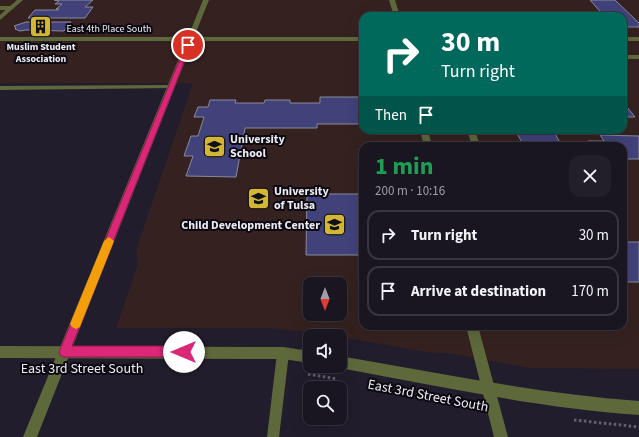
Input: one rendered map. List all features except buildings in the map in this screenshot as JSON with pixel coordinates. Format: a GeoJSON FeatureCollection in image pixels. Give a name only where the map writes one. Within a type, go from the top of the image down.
{"type":"FeatureCollection","features":[{"type":"Feature","properties":{"kind":"street"},"geometry":{"type":"LineString","coordinates":[[0,18],[20,0]]}},
{"type":"Feature","properties":{"kind":"street"},"geometry":{"type":"LineString","coordinates":[[30,437],[206,0]]}},
{"type":"Feature","properties":{"kind":"street"},"geometry":{"type":"LineString","coordinates":[[392,0],[396,12]]}},
{"type":"Feature","properties":{"kind":"street","name":"East 4th Place South"},"geometry":{"type":"LineString","coordinates":[[0,39],[359,39]]}},
{"type":"Feature","properties":{"kind":"street"},"geometry":{"type":"LineString","coordinates":[[627,39],[639,39]]}},
{"type":"Feature","properties":{"kind":"street"},"geometry":{"type":"LineString","coordinates":[[473,330],[501,437]]}},
{"type":"Feature","properties":{"kind":"street","name":"East 3rd Street South"},"geometry":{"type":"LineString","coordinates":[[0,352],[283,353],[303,356]]}},
{"type":"Feature","properties":{"kind":"street","name":"East 3rd Street South"},"geometry":{"type":"LineString","coordinates":[[347,363],[596,405],[639,408]]}},
{"type":"Feature","properties":{"kind":"lane"},"geometry":{"type":"LineString","coordinates":[[0,8],[11,8]]}},
{"type":"Feature","properties":{"kind":"lane"},"geometry":{"type":"LineString","coordinates":[[627,57],[639,57]]}},
{"type":"Feature","properties":{"kind":"lane"},"geometry":{"type":"LineString","coordinates":[[0,88],[171,87]]}},
{"type":"Feature","properties":{"kind":"lane"},"geometry":{"type":"LineString","coordinates":[[273,437],[283,353]]}},
{"type":"Feature","properties":{"kind":"path"},"geometry":{"type":"LineString","coordinates":[[281,371],[340,379]]}},
{"type":"Feature","properties":{"kind":"path"},"geometry":{"type":"LineString","coordinates":[[567,419],[596,424],[639,427]]}},
{"type":"Feature","properties":{"kind":"shaded area","name":"University of Tulsa"},"geometry":{"type":"Polygon","coordinates":[[[0,0],[639,0],[639,369],[529,368],[454,354],[427,352],[347,338],[347,329],[303,329],[303,332],[270,328],[116,328],[138,264],[136,250],[193,83],[0,83],[0,0]]]}},
{"type":"Feature","properties":{"kind":"slow traffic"},"geometry":{"type":"LineString","coordinates":[[76,324],[109,241]]}},
{"type":"Feature","properties":{"kind":"place","name":"Muslim Student Association"},"geometry":{"type":"Point","coordinates":[41,27]}},
{"type":"Feature","properties":{"kind":"place","name":"University School"},"geometry":{"type":"Point","coordinates":[215,146]}},
{"type":"Feature","properties":{"kind":"place","name":"University of Tulsa"},"geometry":{"type":"Point","coordinates":[258,198]}},
{"type":"Feature","properties":{"kind":"place","name":"Child Development Center"},"geometry":{"type":"Point","coordinates":[335,225]}},
{"type":"Feature","properties":{"kind":"route"},"geometry":{"type":"LineString","coordinates":[[184,352],[64,352],[188,45]]}}]}
